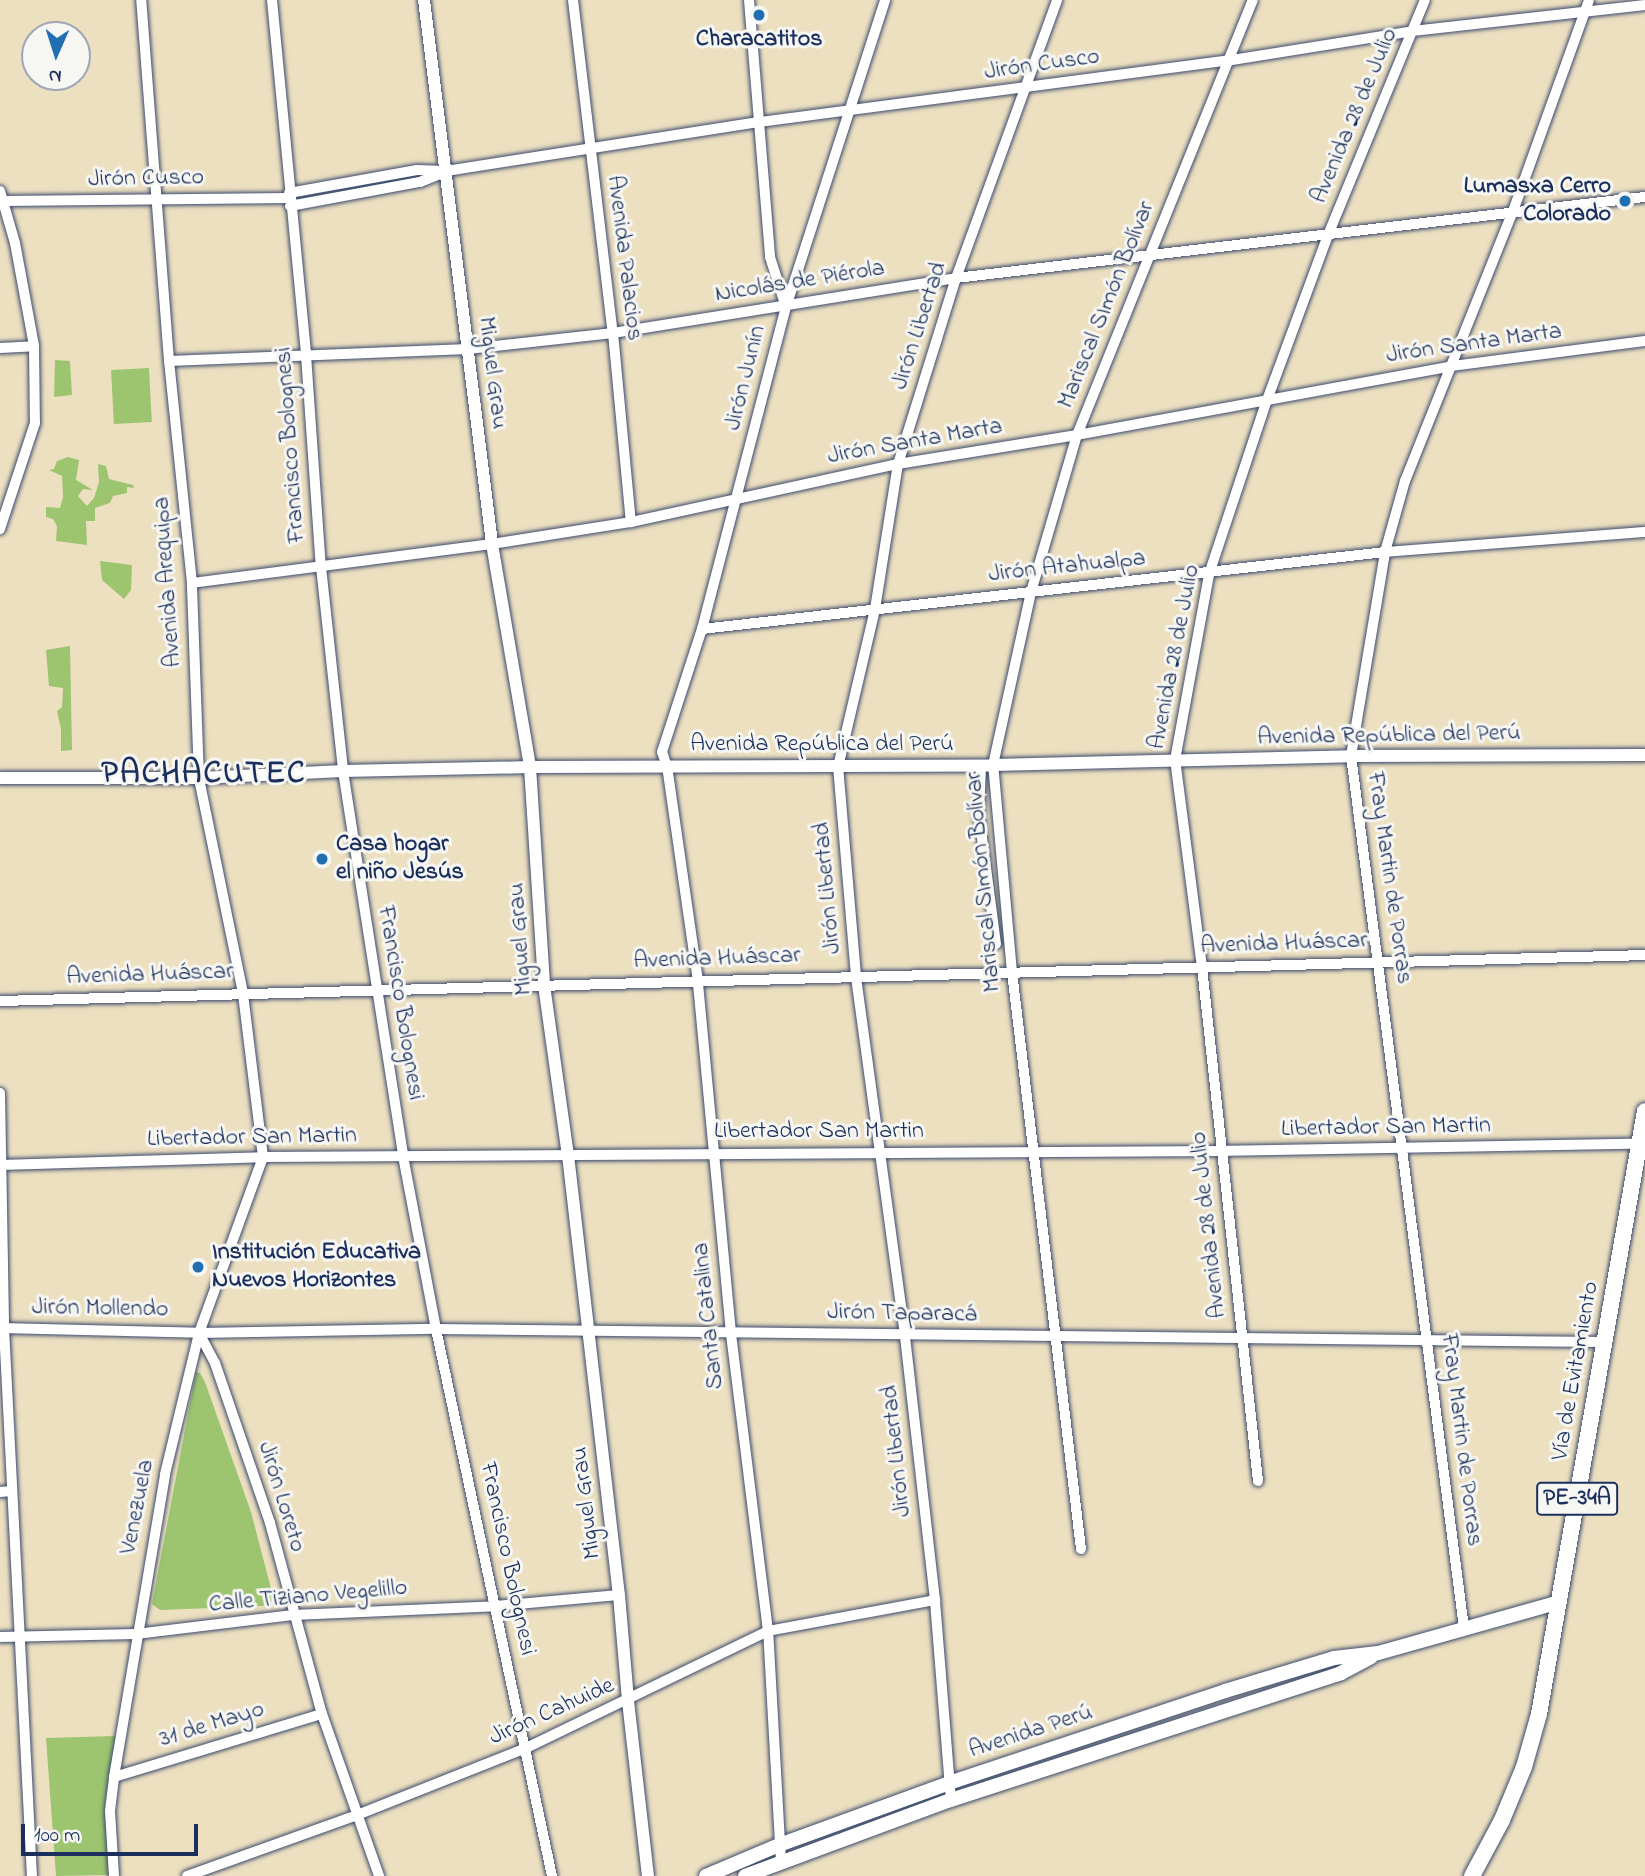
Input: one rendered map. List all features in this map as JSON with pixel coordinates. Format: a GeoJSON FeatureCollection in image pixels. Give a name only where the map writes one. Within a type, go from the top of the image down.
{"type":"FeatureCollection","features":[{"type":"Feature","properties":{"kind":"highway","name":"Vía de Evitamiento"},"geometry":{"type":"LineString","coordinates":[[1472,1876],[1502,1820],[1524,1767],[1539,1714],[1645,1111]]}},
{"type":"Feature","properties":{"kind":"main road","name":"Avenida Perú"},"geometry":{"type":"LineString","coordinates":[[706,1876],[779,1845],[949,1783],[1334,1658],[1378,1653],[1559,1602]]}},
{"type":"Feature","properties":{"kind":"main road","name":"Avenida Perú"},"geometry":{"type":"LineString","coordinates":[[745,1876],[951,1800],[1341,1673],[1378,1653]]}},
{"type":"Feature","properties":{"kind":"street","name":"Avenida Arequipa"},"geometry":{"type":"LineString","coordinates":[[141,0],[159,199],[169,362],[192,583],[199,778],[243,993],[263,1157]]}},
{"type":"Feature","properties":{"kind":"street","name":"Francisco Bolognesi"},"geometry":{"type":"LineString","coordinates":[[272,0],[306,355],[321,567],[343,771],[376,989],[436,1329],[552,1876]]}},
{"type":"Feature","properties":{"kind":"street","name":"Miguel Grau"},"geometry":{"type":"LineString","coordinates":[[424,0],[492,544],[530,767],[544,985],[568,1155],[619,1595],[648,1876]]}},
{"type":"Feature","properties":{"kind":"street","name":"Avenida Palacios"},"geometry":{"type":"LineString","coordinates":[[573,0],[613,333],[631,522]]}},
{"type":"Feature","properties":{"kind":"street"},"geometry":{"type":"LineString","coordinates":[[749,0],[772,267],[786,307]]}},
{"type":"Feature","properties":{"kind":"street","name":"Jirón Junín"},"geometry":{"type":"LineString","coordinates":[[667,767],[662,752],[702,629],[786,307],[885,0]]}},
{"type":"Feature","properties":{"kind":"street","name":"Jirón Libertad"},"geometry":{"type":"LineString","coordinates":[[951,1800],[935,1600],[905,1335],[878,1153],[856,976],[838,767],[874,608],[898,464],[956,278],[1058,0]]}},
{"type":"Feature","properties":{"kind":"street","name":"Mariscal SImón Bolívar"},"geometry":{"type":"LineString","coordinates":[[1081,1549],[987,765],[1031,592],[1077,435],[1226,61],[1253,0]]}},
{"type":"Feature","properties":{"kind":"street","name":"Avenida 28 de Julio"},"geometry":{"type":"LineString","coordinates":[[1258,1481],[1202,967],[1175,760],[1209,574],[1267,400],[1328,235],[1425,0]]}},
{"type":"Feature","properties":{"kind":"street","name":"Fray Martin de Porras"},"geometry":{"type":"LineString","coordinates":[[1464,1628],[1380,962],[1351,756],[1385,552],[1405,481],[1513,214],[1589,0]]}},
{"type":"Feature","properties":{"kind":"street","name":"Jirón Cusco"},"geometry":{"type":"LineString","coordinates":[[1,196],[290,199],[420,183],[446,171],[760,122],[1226,61],[1413,32],[1645,5]]}},
{"type":"Feature","properties":{"kind":"street"},"geometry":{"type":"LineString","coordinates":[[0,529],[35,423],[34,345],[15,243],[1,196]]}},
{"type":"Feature","properties":{"kind":"street","name":"Nicolás de Piérola"},"geometry":{"type":"LineString","coordinates":[[169,362],[468,349],[613,333],[956,278],[1645,197]]}},
{"type":"Feature","properties":{"kind":"street","name":"Jirón Santa Marta"},"geometry":{"type":"LineString","coordinates":[[192,583],[492,544],[631,522],[898,464],[1077,435],[1451,366],[1645,341]]}},
{"type":"Feature","properties":{"kind":"street"},"geometry":{"type":"LineString","coordinates":[[0,348],[34,345]]}},
{"type":"Feature","properties":{"kind":"street","name":"Jirón Atahualpa"},"geometry":{"type":"LineString","coordinates":[[702,629],[874,608],[1209,574],[1385,552],[1645,532]]}},
{"type":"Feature","properties":{"kind":"street","name":"Avenida República del Perú"},"geometry":{"type":"LineString","coordinates":[[0,778],[199,778],[343,771],[530,767],[838,767],[1351,756],[1645,755]]}},
{"type":"Feature","properties":{"kind":"street"},"geometry":{"type":"LineString","coordinates":[[987,765],[979,815],[996,944]]}},
{"type":"Feature","properties":{"kind":"street","name":"Santa Catalina"},"geometry":{"type":"LineString","coordinates":[[667,767],[698,981],[731,1333],[768,1631],[781,1861]]}},
{"type":"Feature","properties":{"kind":"street","name":"Avenida Huáscar"},"geometry":{"type":"LineString","coordinates":[[0,1001],[1645,955]]}},
{"type":"Feature","properties":{"kind":"street"},"geometry":{"type":"LineString","coordinates":[[0,1093],[2,1328],[22,1636],[30,1873]]}},
{"type":"Feature","properties":{"kind":"street","name":"Libertador San Martin"},"geometry":{"type":"LineString","coordinates":[[1,1165],[263,1157],[1222,1151],[1639,1144]]}},
{"type":"Feature","properties":{"kind":"street","name":"Venezuela"},"geometry":{"type":"LineString","coordinates":[[114,1876],[110,1811],[114,1777],[165,1474],[199,1333],[263,1157]]}},
{"type":"Feature","properties":{"kind":"street","name":"Jirón Mollendo"},"geometry":{"type":"LineString","coordinates":[[2,1328],[199,1333]]}},
{"type":"Feature","properties":{"kind":"street","name":"Jirón Taparacá"},"geometry":{"type":"LineString","coordinates":[[199,1333],[436,1329],[1056,1338],[1605,1342]]}},
{"type":"Feature","properties":{"kind":"street","name":"Jirón Loreto"},"geometry":{"type":"LineString","coordinates":[[199,1333],[215,1363],[270,1523],[322,1714],[380,1876]]}},
{"type":"Feature","properties":{"kind":"street"},"geometry":{"type":"LineString","coordinates":[[0,1492],[12,1491]]}},
{"type":"Feature","properties":{"kind":"street","name":"Calle Tiziano Vegelillo"},"geometry":{"type":"LineString","coordinates":[[0,1637],[136,1634],[293,1615],[496,1606],[619,1595]]}},
{"type":"Feature","properties":{"kind":"street","name":"Jirón Cahuide"},"geometry":{"type":"LineString","coordinates":[[187,1876],[205,1873],[526,1748],[768,1631],[935,1600]]}},
{"type":"Feature","properties":{"kind":"street","name":"31 de Mayo"},"geometry":{"type":"LineString","coordinates":[[114,1777],[322,1714]]}},
{"type":"Feature","properties":{"kind":"green space"},"geometry":{"type":"Polygon","coordinates":[[[55,360],[70,361],[72,395],[54,397],[55,360]]]}},
{"type":"Feature","properties":{"kind":"green space"},"geometry":{"type":"Polygon","coordinates":[[[149,368],[152,422],[114,424],[111,370],[149,368]]]}},
{"type":"Feature","properties":{"kind":"green space"},"geometry":{"type":"Polygon","coordinates":[[[68,457],[79,460],[76,480],[93,490],[83,489],[78,496],[87,506],[94,498],[99,482],[98,464],[106,466],[109,479],[133,485],[134,488],[127,487],[127,493],[113,496],[110,503],[95,508],[95,521],[86,521],[87,545],[56,541],[57,526],[53,519],[46,517],[46,507],[60,508],[63,497],[62,476],[49,470],[54,469],[57,461],[68,457]]]}},
{"type":"Feature","properties":{"kind":"green space"},"geometry":{"type":"Polygon","coordinates":[[[100,561],[132,565],[131,590],[124,599],[102,580],[100,561]]]}},
{"type":"Feature","properties":{"kind":"green space"},"geometry":{"type":"Polygon","coordinates":[[[70,646],[72,750],[61,751],[61,729],[57,711],[62,707],[63,688],[49,686],[46,650],[70,646]]]}},
{"type":"Feature","properties":{"kind":"green space"},"geometry":{"type":"Polygon","coordinates":[[[196,1372],[200,1373],[205,1382],[251,1512],[274,1600],[263,1606],[160,1610],[152,1604],[196,1372]]]}},
{"type":"Feature","properties":{"kind":"green space"},"geometry":{"type":"Polygon","coordinates":[[[116,1736],[105,1802],[109,1875],[56,1876],[46,1738],[116,1736]]]}},
{"type":"Feature","properties":{"kind":"place","name":"Characatitos"},"geometry":{"type":"Point","coordinates":[759,15]}},
{"type":"Feature","properties":{"kind":"place","name":"Lumasxa Cerro Colorado"},"geometry":{"type":"Point","coordinates":[1625,201]}},
{"type":"Feature","properties":{"kind":"place","name":"Casa hogar el niño Jesús"},"geometry":{"type":"Point","coordinates":[322,859]}},
{"type":"Feature","properties":{"kind":"place","name":"Institución Educativa Nuevos Horizontes"},"geometry":{"type":"Point","coordinates":[198,1267]}},
{"type":"Feature","properties":{"kind":"district","name":"PACHACUTEC"},"geometry":{"type":"Point","coordinates":[204,775]}}]}
